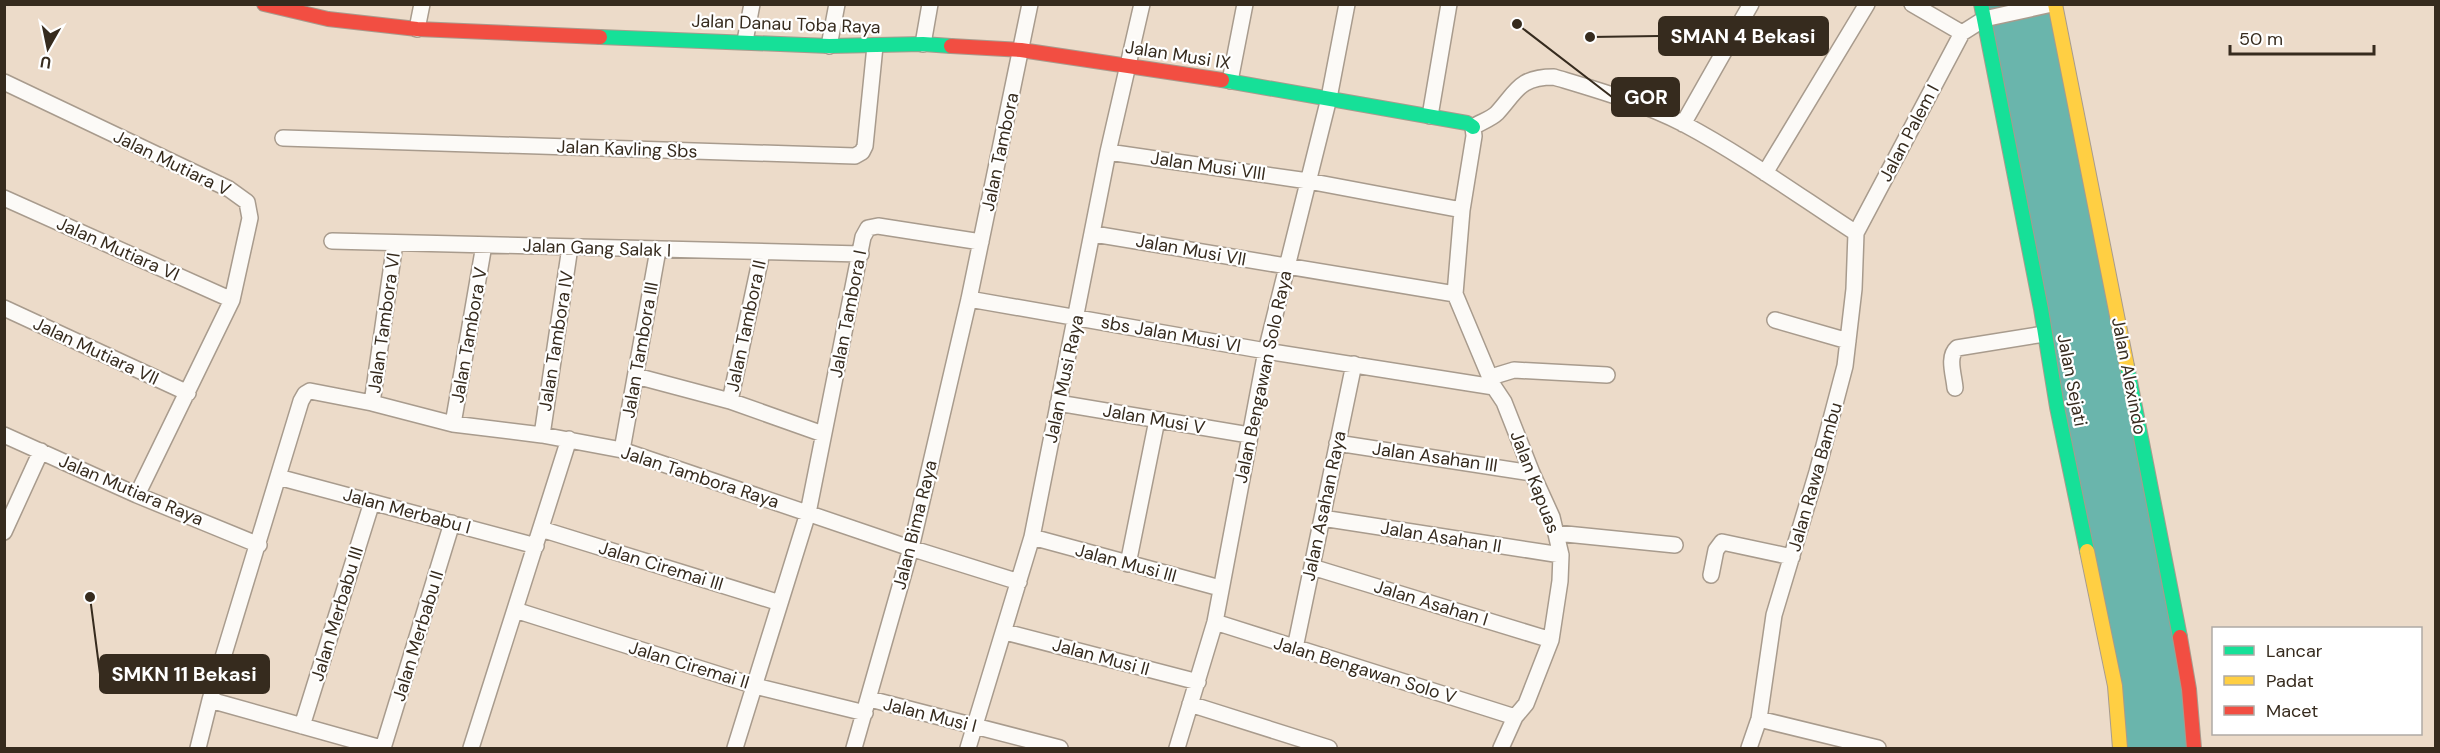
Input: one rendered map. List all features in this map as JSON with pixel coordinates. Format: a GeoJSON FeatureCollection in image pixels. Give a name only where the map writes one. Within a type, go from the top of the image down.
{"type":"FeatureCollection","features":[{"type":"Feature","properties":{"kind":"street","name":"Jalan Danau Toba Raya"},"geometry":{"type":"LineString","coordinates":[[264,4],[329,12],[417,29],[829,46],[923,44],[1022,50]]}},
{"type":"Feature","properties":{"kind":"street"},"geometry":{"type":"LineString","coordinates":[[417,29],[422,4]]}},
{"type":"Feature","properties":{"kind":"street"},"geometry":{"type":"LineString","coordinates":[[745,41],[752,4]]}},
{"type":"Feature","properties":{"kind":"street"},"geometry":{"type":"LineString","coordinates":[[829,46],[837,4]]}},
{"type":"Feature","properties":{"kind":"street"},"geometry":{"type":"LineString","coordinates":[[923,44],[930,4]]}},
{"type":"Feature","properties":{"kind":"street","name":"Jalan Tambora"},"geometry":{"type":"LineString","coordinates":[[969,299],[1030,4]]}},
{"type":"Feature","properties":{"kind":"street","name":"Jalan Musi Raya"},"geometry":{"type":"LineString","coordinates":[[968,748],[1032,537],[1094,234],[1108,152],[1142,4]]}},
{"type":"Feature","properties":{"kind":"street"},"geometry":{"type":"LineString","coordinates":[[1230,81],[1245,4]]}},
{"type":"Feature","properties":{"kind":"street","name":"Jalan Bengawan Solo Raya"},"geometry":{"type":"LineString","coordinates":[[1177,748],[1215,622],[1266,351],[1329,98],[1347,4]]}},
{"type":"Feature","properties":{"kind":"street"},"geometry":{"type":"LineString","coordinates":[[1430,116],[1449,4]]}},
{"type":"Feature","properties":{"kind":"street"},"geometry":{"type":"LineString","coordinates":[[1683,124],[1751,4]]}},
{"type":"Feature","properties":{"kind":"street"},"geometry":{"type":"LineString","coordinates":[[1765,173],[1867,4]]}},
{"type":"Feature","properties":{"kind":"street"},"geometry":{"type":"LineString","coordinates":[[1912,4],[1962,33],[1982,12],[2000,15],[2048,6]]}},
{"type":"Feature","properties":{"kind":"street","name":"Jalan Alexindo"},"geometry":{"type":"LineString","coordinates":[[2048,6],[2173,596],[2189,689],[2194,748]]}},
{"type":"Feature","properties":{"kind":"street","name":"Jalan Sejati"},"geometry":{"type":"LineString","coordinates":[[1982,12],[2115,686],[2120,748]]}},
{"type":"Feature","properties":{"kind":"street","name":"Jalan Palem I"},"geometry":{"type":"LineString","coordinates":[[1856,233],[1962,33]]}},
{"type":"Feature","properties":{"kind":"street","name":"Jalan Kavling Sbs"},"geometry":{"type":"LineString","coordinates":[[283,138],[855,156],[862,152],[865,146],[875,46]]}},
{"type":"Feature","properties":{"kind":"street","name":"Jalan Musi IX"},"geometry":{"type":"LineString","coordinates":[[1022,50],[1230,81],[1467,123],[1473,127]]}},
{"type":"Feature","properties":{"kind":"street"},"geometry":{"type":"LineString","coordinates":[[1455,294],[1462,210],[1474,136],[1473,127],[1496,114],[1519,86],[1545,77],[1554,77],[1613,95],[1683,124],[1765,173],[1856,233]]}},
{"type":"Feature","properties":{"kind":"street","name":"Jalan Mutiara V"},"geometry":{"type":"LineString","coordinates":[[4,82],[229,189],[247,202],[250,218],[232,300],[137,495]]}},
{"type":"Feature","properties":{"kind":"street","name":"Jalan Musi VIII"},"geometry":{"type":"LineString","coordinates":[[1108,152],[1308,181],[1462,210]]}},
{"type":"Feature","properties":{"kind":"street","name":"Jalan Mutiara VI"},"geometry":{"type":"LineString","coordinates":[[4,198],[232,300]]}},
{"type":"Feature","properties":{"kind":"street","name":"Jalan Tambora I"},"geometry":{"type":"LineString","coordinates":[[735,748],[808,513],[863,237],[868,228],[878,226],[981,242]]}},
{"type":"Feature","properties":{"kind":"street","name":"Jalan Rawa Bambu"},"geometry":{"type":"LineString","coordinates":[[1759,719],[1773,621],[1839,392],[1854,289],[1856,233]]}},
{"type":"Feature","properties":{"kind":"street","name":"Jalan Musi VII"},"geometry":{"type":"LineString","coordinates":[[1094,234],[1455,294]]}},
{"type":"Feature","properties":{"kind":"street","name":"Jalan Gang Salak I"},"geometry":{"type":"LineString","coordinates":[[332,241],[861,254]]}},
{"type":"Feature","properties":{"kind":"street","name":"Jalan Tambora VI"},"geometry":{"type":"LineString","coordinates":[[372,403],[395,243]]}},
{"type":"Feature","properties":{"kind":"street","name":"Jalan Tambora V"},"geometry":{"type":"LineString","coordinates":[[453,424],[484,245]]}},
{"type":"Feature","properties":{"kind":"street","name":"Jalan Tambora IV"},"geometry":{"type":"LineString","coordinates":[[542,435],[570,247]]}},
{"type":"Feature","properties":{"kind":"street","name":"Jalan Tambora III"},"geometry":{"type":"LineString","coordinates":[[622,450],[658,250]]}},
{"type":"Feature","properties":{"kind":"street","name":"Jalan Tambora II"},"geometry":{"type":"LineString","coordinates":[[730,401],[762,252]]}},
{"type":"Feature","properties":{"kind":"street","name":"Jalan Kapuas"},"geometry":{"type":"LineString","coordinates":[[1455,294],[1492,382],[1504,402],[1552,517],[1561,555],[1560,581],[1551,640],[1526,704],[1515,717],[1501,748]]}},
{"type":"Feature","properties":{"kind":"street","name":"sbs Jalan Musi VI"},"geometry":{"type":"LineString","coordinates":[[969,299],[1266,351],[1492,382]]}},
{"type":"Feature","properties":{"kind":"street","name":"Jalan Bima Raya"},"geometry":{"type":"LineString","coordinates":[[854,748],[911,548],[969,299]]}},
{"type":"Feature","properties":{"kind":"street","name":"Jalan Mutiara VII"},"geometry":{"type":"LineString","coordinates":[[4,308],[188,393]]}},
{"type":"Feature","properties":{"kind":"street"},"geometry":{"type":"LineString","coordinates":[[1775,320],[1848,341]]}},
{"type":"Feature","properties":{"kind":"street"},"geometry":{"type":"LineString","coordinates":[[1955,388],[1951,358],[1953,351],[1957,348],[2044,334]]}},
{"type":"Feature","properties":{"kind":"street","name":"Jalan Asahan Raya"},"geometry":{"type":"LineString","coordinates":[[1294,648],[1353,364]]}},
{"type":"Feature","properties":{"kind":"street"},"geometry":{"type":"LineString","coordinates":[[1492,382],[1514,370],[1607,375]]}},
{"type":"Feature","properties":{"kind":"street"},"geometry":{"type":"LineString","coordinates":[[636,376],[730,401],[823,434]]}},
{"type":"Feature","properties":{"kind":"street","name":"Jalan Tambora Raya"},"geometry":{"type":"LineString","coordinates":[[278,477],[305,393],[310,391],[372,403],[453,424],[569,439],[622,450],[911,548],[1019,582]]}},
{"type":"Feature","properties":{"kind":"street","name":"Jalan Musi V"},"geometry":{"type":"LineString","coordinates":[[1058,403],[1250,435]]}},
{"type":"Feature","properties":{"kind":"street"},"geometry":{"type":"LineString","coordinates":[[1128,564],[1157,420]]}},
{"type":"Feature","properties":{"kind":"street","name":"Jalan Mutiara Raya"},"geometry":{"type":"LineString","coordinates":[[4,435],[137,495],[259,545]]}},
{"type":"Feature","properties":{"kind":"street"},"geometry":{"type":"LineString","coordinates":[[471,748],[569,439]]}},
{"type":"Feature","properties":{"kind":"street","name":"Jalan Asahan III"},"geometry":{"type":"LineString","coordinates":[[1337,443],[1532,473]]}},
{"type":"Feature","properties":{"kind":"street"},"geometry":{"type":"LineString","coordinates":[[4,532],[41,451]]}},
{"type":"Feature","properties":{"kind":"street"},"geometry":{"type":"LineString","coordinates":[[198,748],[210,700],[278,477]]}},
{"type":"Feature","properties":{"kind":"street","name":"Jalan Merbabu I"},"geometry":{"type":"LineString","coordinates":[[278,477],[536,546]]}},
{"type":"Feature","properties":{"kind":"street","name":"Jalan Merbabu III"},"geometry":{"type":"LineString","coordinates":[[302,726],[372,502]]}},
{"type":"Feature","properties":{"kind":"street","name":"Jalan Asahan II"},"geometry":{"type":"LineString","coordinates":[[1322,518],[1561,555]]}},
{"type":"Feature","properties":{"kind":"street","name":"Jalan Merbabu II"},"geometry":{"type":"LineString","coordinates":[[382,748],[452,523]]}},
{"type":"Feature","properties":{"kind":"street","name":"Jalan Ciremai III"},"geometry":{"type":"LineString","coordinates":[[541,529],[780,603]]}},
{"type":"Feature","properties":{"kind":"street"},"geometry":{"type":"LineString","coordinates":[[1556,533],[1675,545]]}},
{"type":"Feature","properties":{"kind":"street","name":"Jalan Musi III"},"geometry":{"type":"LineString","coordinates":[[1032,537],[1221,588]]}},
{"type":"Feature","properties":{"kind":"street"},"geometry":{"type":"LineString","coordinates":[[1711,575],[1716,550],[1722,542],[1792,557]]}},
{"type":"Feature","properties":{"kind":"street","name":"Jalan Asahan I"},"geometry":{"type":"LineString","coordinates":[[1312,567],[1551,640]]}},
{"type":"Feature","properties":{"kind":"street","name":"Jalan Ciremai II"},"geometry":{"type":"LineString","coordinates":[[515,610],[755,686],[867,706]]}},
{"type":"Feature","properties":{"kind":"street","name":"Jalan Bengawan Solo V"},"geometry":{"type":"LineString","coordinates":[[1215,622],[1515,717]]}},
{"type":"Feature","properties":{"kind":"street","name":"Jalan Musi II"},"geometry":{"type":"LineString","coordinates":[[1005,632],[1198,682]]}},
{"type":"Feature","properties":{"kind":"street"},"geometry":{"type":"LineString","coordinates":[[210,700],[382,748]]}},
{"type":"Feature","properties":{"kind":"street"},"geometry":{"type":"LineString","coordinates":[[1191,704],[1329,748]]}},
{"type":"Feature","properties":{"kind":"street","name":"Jalan Musi I"},"geometry":{"type":"LineString","coordinates":[[867,706],[975,726],[1060,748]]}},
{"type":"Feature","properties":{"kind":"street"},"geometry":{"type":"LineString","coordinates":[[1749,748],[1759,719],[1878,748]]}},
{"type":"Feature","properties":{"kind":"water"},"geometry":{"type":"Polygon","coordinates":[[[1981,5],[2055,5],[2194,748],[2120,748],[1981,5]]]}},
{"type":"Feature","properties":{"kind":"traffic: fast"},"geometry":{"type":"LineString","coordinates":[[1981,4],[2041,309],[2057,407],[2087,551]]}},
{"type":"Feature","properties":{"kind":"traffic: fast"},"geometry":{"type":"LineString","coordinates":[[600,37],[829,46],[923,44],[951,46]]}},
{"type":"Feature","properties":{"kind":"traffic: fast"},"geometry":{"type":"LineString","coordinates":[[1222,80],[1467,123],[1473,127]]}},
{"type":"Feature","properties":{"kind":"traffic: fast"},"geometry":{"type":"LineString","coordinates":[[2127,366],[2180,637]]}},
{"type":"Feature","properties":{"kind":"traffic: slow"},"geometry":{"type":"LineString","coordinates":[[2055,4],[2127,366]]}},
{"type":"Feature","properties":{"kind":"traffic: slow"},"geometry":{"type":"LineString","coordinates":[[2087,551],[2115,686],[2120,748]]}},
{"type":"Feature","properties":{"kind":"traffic: jam"},"geometry":{"type":"LineString","coordinates":[[264,4],[328,19],[417,29],[600,37]]}},
{"type":"Feature","properties":{"kind":"traffic: jam"},"geometry":{"type":"LineString","coordinates":[[951,46],[1021,50],[1222,80]]}},
{"type":"Feature","properties":{"kind":"traffic: jam"},"geometry":{"type":"LineString","coordinates":[[2180,637],[2189,689],[2194,748]]}},
{"type":"Feature","properties":{"kind":"place","name":"GOR"},"geometry":{"type":"Point","coordinates":[1517,24]}},
{"type":"Feature","properties":{"kind":"place","name":"SMAN 4 Bekasi"},"geometry":{"type":"Point","coordinates":[1590,37]}},
{"type":"Feature","properties":{"kind":"place","name":"SMKN 11 Bekasi"},"geometry":{"type":"Point","coordinates":[90,597]}}]}
